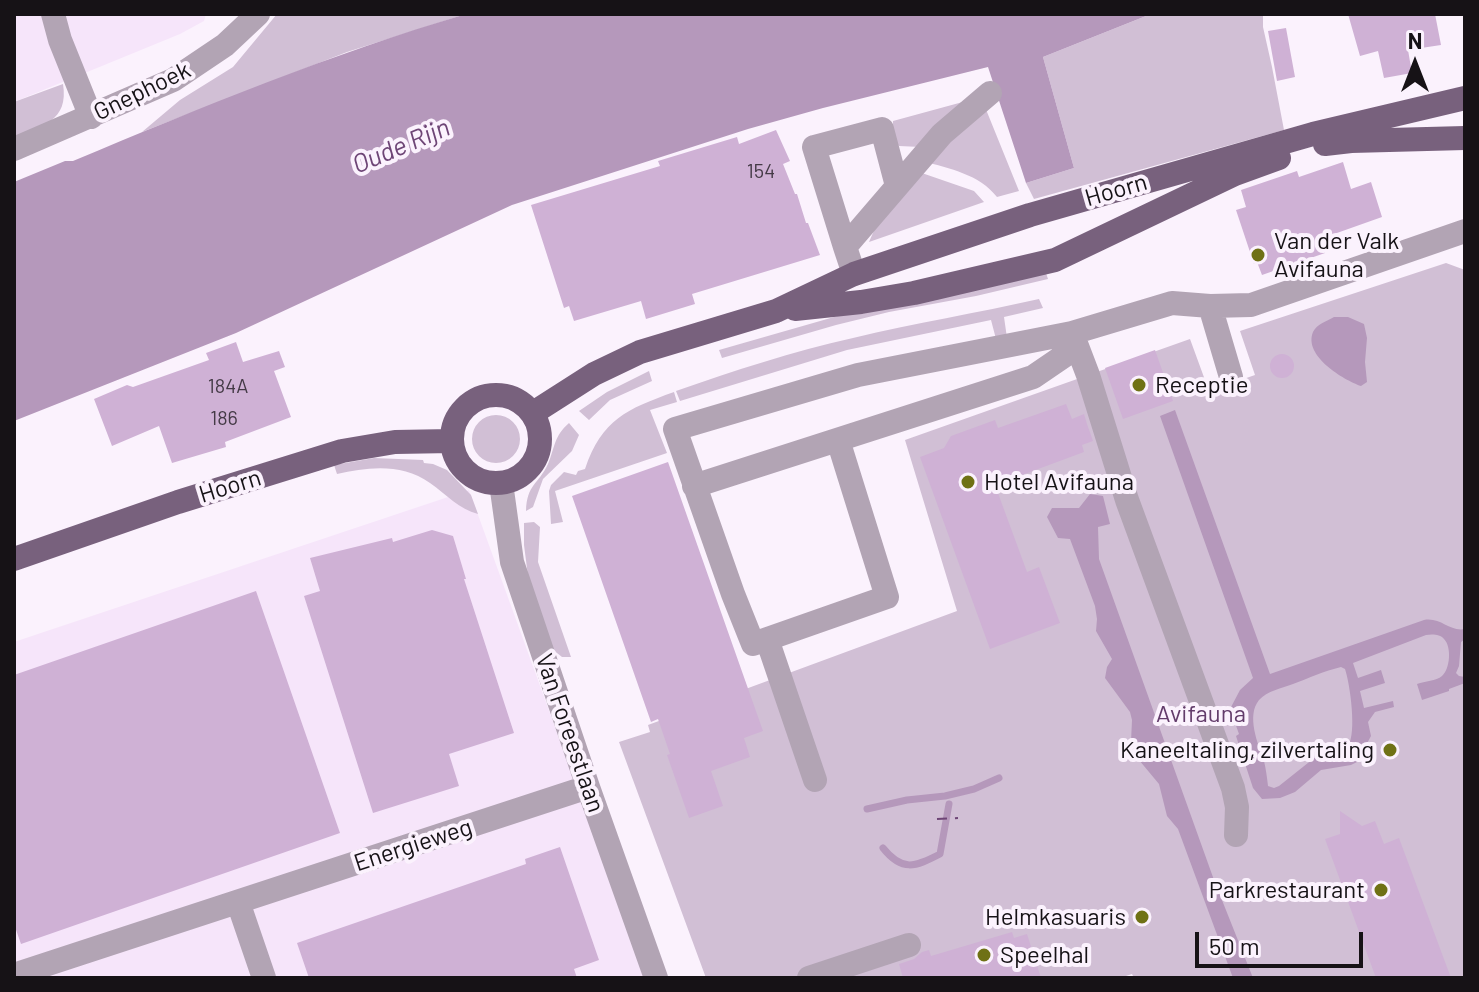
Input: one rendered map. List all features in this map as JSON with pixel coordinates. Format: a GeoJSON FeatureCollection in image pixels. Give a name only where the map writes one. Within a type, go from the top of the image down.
{"type":"FeatureCollection","features":[{"type":"Feature","properties":{"kind":"main road","name":"Hoorn"},"geometry":{"type":"LineString","coordinates":[[533,413],[594,374],[640,352],[776,311],[854,274],[1052,208],[1313,134],[1465,98]]}},
{"type":"Feature","properties":{"kind":"main road","name":"Hoorn"},"geometry":{"type":"LineString","coordinates":[[776,311],[888,298],[1055,260],[1235,174],[1309,147],[1351,141],[1465,138]]}},
{"type":"Feature","properties":{"kind":"main road"},"geometry":{"type":"LineString","coordinates":[[504,395],[520,401],[533,413],[540,430],[540,449],[526,472],[501,483],[483,481],[467,472],[456,458],[452,432],[458,415],[478,398],[504,395]]}},
{"type":"Feature","properties":{"kind":"main road","name":"Hoorn"},"geometry":{"type":"LineString","coordinates":[[14,559],[178,502],[342,451],[395,442],[452,441]]}},
{"type":"Feature","properties":{"kind":"street"},"geometry":{"type":"LineString","coordinates":[[53,14],[60,40],[91,117]]}},
{"type":"Feature","properties":{"kind":"street","name":"Gnephoek"},"geometry":{"type":"LineString","coordinates":[[14,149],[173,80],[225,45],[258,14]]}},
{"type":"Feature","properties":{"kind":"street"},"geometry":{"type":"LineString","coordinates":[[845,247],[942,134],[990,93]]}},
{"type":"Feature","properties":{"kind":"street"},"geometry":{"type":"LineString","coordinates":[[854,274],[814,147],[882,129],[897,186]]}},
{"type":"Feature","properties":{"kind":"street"},"geometry":{"type":"LineString","coordinates":[[838,440],[887,597],[753,644],[675,429],[858,375],[1074,340],[1172,303],[1251,305],[1465,231]]}},
{"type":"Feature","properties":{"kind":"street"},"geometry":{"type":"LineString","coordinates":[[1210,306],[1231,377]]}},
{"type":"Feature","properties":{"kind":"street"},"geometry":{"type":"LineString","coordinates":[[694,486],[1033,377],[1074,340]]}},
{"type":"Feature","properties":{"kind":"street"},"geometry":{"type":"LineString","coordinates":[[1074,340],[1127,500],[1233,788],[1237,807],[1236,835]]}},
{"type":"Feature","properties":{"kind":"street","name":"Van Foreestlaan"},"geometry":{"type":"LineString","coordinates":[[501,483],[512,562],[656,978]]}},
{"type":"Feature","properties":{"kind":"street"},"geometry":{"type":"LineString","coordinates":[[767,639],[815,780]]}},
{"type":"Feature","properties":{"kind":"street","name":"Energieweg"},"geometry":{"type":"LineString","coordinates":[[14,975],[588,787]]}},
{"type":"Feature","properties":{"kind":"street"},"geometry":{"type":"LineString","coordinates":[[238,902],[264,978]]}},
{"type":"Feature","properties":{"kind":"street"},"geometry":{"type":"LineString","coordinates":[[809,978],[909,945]]}},
{"type":"Feature","properties":{"kind":"shaded area"},"geometry":{"type":"Polygon","coordinates":[[[14,14],[206,14],[204,21],[180,34],[14,102],[14,14]]]}},
{"type":"Feature","properties":{"kind":"shaded area"},"geometry":{"type":"Polygon","coordinates":[[[469,490],[646,978],[14,978],[14,642],[469,490]]]}},
{"type":"Feature","properties":{"kind":"green space"},"geometry":{"type":"Polygon","coordinates":[[[277,14],[466,14],[347,52],[142,132],[180,100],[233,67],[277,14]]]}},
{"type":"Feature","properties":{"kind":"green space"},"geometry":{"type":"Polygon","coordinates":[[[1151,14],[1263,14],[1284,130],[1034,199],[1026,183],[1074,168],[1043,57],[1151,14]]]}},
{"type":"Feature","properties":{"kind":"green space"},"geometry":{"type":"Polygon","coordinates":[[[63,84],[64,96],[58,114],[43,126],[14,139],[14,102],[63,84]]]}},
{"type":"Feature","properties":{"kind":"green space"},"geometry":{"type":"Polygon","coordinates":[[[970,100],[921,147],[899,146],[893,140],[893,121],[970,100]]]}},
{"type":"Feature","properties":{"kind":"green space"},"geometry":{"type":"Polygon","coordinates":[[[985,107],[1019,191],[997,197],[973,178],[923,161],[985,107]]]}},
{"type":"Feature","properties":{"kind":"green space"},"geometry":{"type":"Polygon","coordinates":[[[916,171],[974,191],[984,202],[869,242],[879,219],[916,171]]]}},
{"type":"Feature","properties":{"kind":"green space","name":"Avifauna"},"geometry":{"type":"Polygon","coordinates":[[[1446,263],[1465,270],[1465,978],[1134,978],[1132,974],[1120,978],[706,978],[619,742],[650,732],[648,725],[957,611],[905,440],[1190,339],[1209,391],[1255,375],[1240,331],[1446,263]]]}},
{"type":"Feature","properties":{"kind":"green space"},"geometry":{"type":"Polygon","coordinates":[[[1045,270],[1048,279],[889,312],[722,358],[719,350],[855,311],[1045,270]]]}},
{"type":"Feature","properties":{"kind":"green space"},"geometry":{"type":"Polygon","coordinates":[[[1039,299],[1043,308],[1004,317],[1007,338],[996,339],[991,320],[847,350],[680,401],[676,391],[831,343],[1039,299]]]}},
{"type":"Feature","properties":{"kind":"green space"},"geometry":{"type":"Polygon","coordinates":[[[649,371],[652,381],[610,400],[589,420],[579,411],[607,392],[649,371]]]}},
{"type":"Feature","properties":{"kind":"green space"},"geometry":{"type":"Polygon","coordinates":[[[674,392],[677,402],[650,410],[667,453],[555,491],[563,522],[551,524],[551,485],[564,472],[576,475],[585,469],[599,438],[618,418],[674,392]]]}},
{"type":"Feature","properties":{"kind":"green space"},"geometry":{"type":"Polygon","coordinates":[[[496,415],[505,416],[513,422],[519,430],[519,448],[513,456],[505,462],[496,463],[487,462],[479,456],[473,448],[472,439],[473,430],[479,422],[487,416],[496,415]]]}},
{"type":"Feature","properties":{"kind":"green space"},"geometry":{"type":"Polygon","coordinates":[[[569,423],[579,435],[572,451],[543,479],[533,507],[526,511],[531,490],[548,464],[558,437],[569,423]]]}},
{"type":"Feature","properties":{"kind":"green space"},"geometry":{"type":"Polygon","coordinates":[[[374,458],[423,460],[447,470],[471,495],[478,514],[465,509],[430,483],[408,472],[373,468],[337,474],[334,465],[374,458]]]}},
{"type":"Feature","properties":{"kind":"green space"},"geometry":{"type":"Polygon","coordinates":[[[534,522],[540,527],[538,562],[571,657],[562,657],[552,649],[528,576],[524,523],[534,522]]]}},
{"type":"Feature","properties":{"kind":"water","name":"Oude Rijn"},"geometry":{"type":"Polygon","coordinates":[[[466,14],[1151,14],[1043,57],[1074,168],[1026,183],[988,67],[748,129],[512,205],[236,333],[14,421],[14,182],[316,64],[466,14]]]}},
{"type":"Feature","properties":{"kind":"water"},"geometry":{"type":"Polygon","coordinates":[[[1334,317],[1348,317],[1364,324],[1367,382],[1361,386],[1336,373],[1314,350],[1311,341],[1313,332],[1334,317]]]}},
{"type":"Feature","properties":{"kind":"water"},"geometry":{"type":"Polygon","coordinates":[[[1175,410],[1270,674],[1430,620],[1465,629],[1456,673],[1465,677],[1465,683],[1422,700],[1417,684],[1440,678],[1448,663],[1447,643],[1436,635],[1426,635],[1353,663],[1358,678],[1381,670],[1385,683],[1360,691],[1364,708],[1393,701],[1394,707],[1375,712],[1368,722],[1371,736],[1357,762],[1321,770],[1295,792],[1280,798],[1262,799],[1253,788],[1230,709],[1240,690],[1253,678],[1160,416],[1175,410]],[[1341,667],[1270,692],[1259,700],[1253,722],[1268,786],[1279,786],[1323,751],[1348,746],[1352,720],[1345,669],[1341,667]]]}},
{"type":"Feature","properties":{"kind":"water"},"geometry":{"type":"Polygon","coordinates":[[[1090,494],[1103,496],[1110,524],[1098,527],[1099,559],[1214,880],[1253,978],[1233,978],[1178,829],[1167,816],[1159,784],[1134,754],[1130,712],[1105,678],[1112,659],[1096,631],[1095,606],[1070,539],[1058,538],[1047,517],[1052,508],[1079,508],[1090,494]]]}},
{"type":"Feature","properties":{"kind":"building"},"geometry":{"type":"Polygon","coordinates":[[[1348,14],[1435,14],[1441,45],[1408,50],[1412,73],[1384,78],[1378,51],[1360,56],[1348,14]]]}},
{"type":"Feature","properties":{"kind":"building"},"geometry":{"type":"Polygon","coordinates":[[[1286,28],[1295,77],[1277,81],[1268,31],[1286,28]]]}},
{"type":"Feature","properties":{"kind":"building"},"geometry":{"type":"Polygon","coordinates":[[[776,130],[790,161],[783,164],[820,255],[692,294],[695,304],[646,319],[641,301],[574,321],[569,306],[564,308],[531,205],[660,166],[658,161],[737,137],[739,144],[776,130]]]}},
{"type":"Feature","properties":{"kind":"building"},"geometry":{"type":"Polygon","coordinates":[[[1343,162],[1351,189],[1371,182],[1382,217],[1320,239],[1325,253],[1262,275],[1257,262],[1254,264],[1236,210],[1246,207],[1241,190],[1297,171],[1299,177],[1343,162]]]}},
{"type":"Feature","properties":{"kind":"building"},"geometry":{"type":"Polygon","coordinates":[[[236,342],[243,362],[279,351],[285,367],[274,371],[291,417],[225,442],[226,447],[172,463],[159,426],[112,446],[94,399],[127,385],[133,387],[209,360],[206,353],[236,342]]]}},
{"type":"Feature","properties":{"kind":"building","name":"Receptie"},"geometry":{"type":"Polygon","coordinates":[[[1155,350],[1173,401],[1123,419],[1105,368],[1155,350]]]}},
{"type":"Feature","properties":{"kind":"building"},"geometry":{"type":"Polygon","coordinates":[[[1282,354],[1291,357],[1294,366],[1291,375],[1282,378],[1273,375],[1270,366],[1273,357],[1282,354]]]}},
{"type":"Feature","properties":{"kind":"building"},"geometry":{"type":"Polygon","coordinates":[[[1066,404],[1072,419],[1084,414],[1093,441],[1082,445],[1084,452],[995,485],[1027,572],[1039,567],[1060,623],[990,649],[920,457],[944,448],[951,436],[995,420],[998,428],[1066,404]]]}},
{"type":"Feature","properties":{"kind":"building"},"geometry":{"type":"Polygon","coordinates":[[[668,462],[763,731],[744,738],[750,757],[711,771],[723,806],[689,818],[658,719],[651,722],[572,496],[668,462]]]}},
{"type":"Feature","properties":{"kind":"building"},"geometry":{"type":"Polygon","coordinates":[[[432,530],[453,536],[514,733],[449,754],[459,786],[373,813],[304,596],[320,591],[310,558],[392,538],[393,542],[432,530]]]}},
{"type":"Feature","properties":{"kind":"building"},"geometry":{"type":"Polygon","coordinates":[[[256,591],[340,833],[21,944],[14,924],[14,675],[256,591]]]}},
{"type":"Feature","properties":{"kind":"building","name":"Parkrestaurant"},"geometry":{"type":"Polygon","coordinates":[[[1340,811],[1362,826],[1375,821],[1384,844],[1399,838],[1451,978],[1376,978],[1325,839],[1340,834],[1340,811]]]}},
{"type":"Feature","properties":{"kind":"building"},"geometry":{"type":"Polygon","coordinates":[[[560,847],[599,960],[574,969],[577,978],[309,978],[297,943],[526,864],[525,859],[560,847]]]}},
{"type":"Feature","properties":{"kind":"building","name":"Speelhal"},"geometry":{"type":"Polygon","coordinates":[[[1012,932],[1014,938],[1027,934],[1041,978],[903,978],[899,964],[914,959],[922,952],[929,950],[931,956],[1012,932]]]}},
{"type":"Feature","properties":{"kind":"waterway"},"geometry":{"type":"LineString","coordinates":[[867,809],[945,796],[974,789],[999,778]]}},
{"type":"Feature","properties":{"kind":"waterway"},"geometry":{"type":"LineString","coordinates":[[883,848],[896,861],[909,865],[940,854],[949,804]]}},
{"type":"Feature","properties":{"kind":"ferry route"},"geometry":{"type":"LineString","coordinates":[[937,819],[958,818]]}},
{"type":"Feature","properties":{"kind":"place","name":"Van der Valk Avifauna"},"geometry":{"type":"Point","coordinates":[1258,255]}},
{"type":"Feature","properties":{"kind":"place","name":"Receptie"},"geometry":{"type":"Point","coordinates":[1139,385]}},
{"type":"Feature","properties":{"kind":"place","name":"Hotel Avifauna"},"geometry":{"type":"Point","coordinates":[968,482]}},
{"type":"Feature","properties":{"kind":"place","name":"Kaneeltaling, zilvertaling"},"geometry":{"type":"Point","coordinates":[1390,750]}},
{"type":"Feature","properties":{"kind":"place","name":"Parkrestaurant"},"geometry":{"type":"Point","coordinates":[1381,890]}},
{"type":"Feature","properties":{"kind":"place","name":"Helmkasuaris"},"geometry":{"type":"Point","coordinates":[1142,917]}},
{"type":"Feature","properties":{"kind":"place","name":"Speelhal"},"geometry":{"type":"Point","coordinates":[984,955]}}]}
